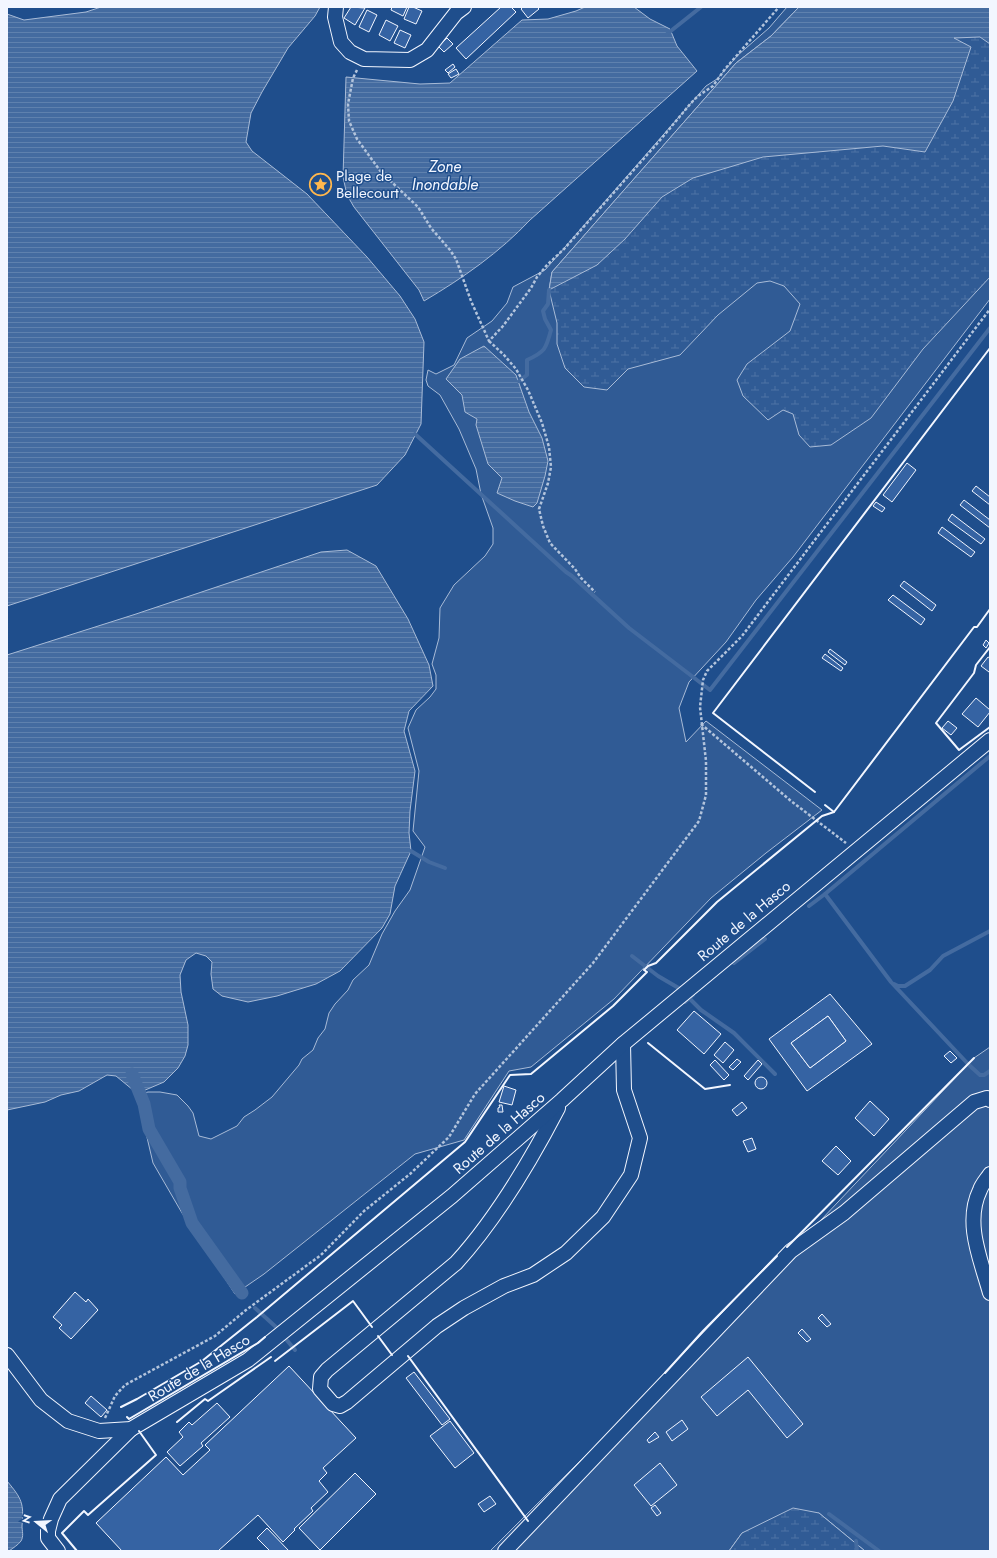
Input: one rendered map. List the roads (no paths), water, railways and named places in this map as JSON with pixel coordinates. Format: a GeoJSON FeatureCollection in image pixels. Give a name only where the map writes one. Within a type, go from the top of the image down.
{"type":"FeatureCollection","features":[{"type":"Feature","properties":{"kind":"street"},"geometry":{"type":"LineString","coordinates":[[336,7],[335,17],[341,42],[350,52],[364,59],[410,60],[427,50],[456,14],[464,7]]}},
{"type":"Feature","properties":{"kind":"street","name":"Route de la Hasco"},"geometry":{"type":"LineString","coordinates":[[7,1355],[41,1400],[68,1421],[99,1431],[131,1429],[248,1360],[452,1196],[562,1100],[623,1044],[990,740]]}},
{"type":"Feature","properties":{"kind":"street"},"geometry":{"type":"LineString","coordinates":[[562,1100],[539,1146],[471,1246],[456,1262],[327,1370],[321,1377],[320,1389],[333,1404],[340,1406],[347,1402],[437,1326],[464,1308],[504,1286],[533,1275],[566,1253],[603,1217],[631,1175],[640,1138],[624,1090],[623,1044]]}},
{"type":"Feature","properties":{"kind":"street"},"geometry":{"type":"LineString","coordinates":[[505,1551],[791,1251],[844,1213],[974,1102],[987,1098],[990,1100]]}},
{"type":"Feature","properties":{"kind":"street"},"geometry":{"type":"LineString","coordinates":[[990,1174],[980,1190],[973,1215],[973,1232],[990,1293]]}},
{"type":"Feature","properties":{"kind":"street"},"geometry":{"type":"LineString","coordinates":[[58,1551],[48,1538],[48,1531],[51,1519],[60,1499],[131,1429]]}},
{"type":"Feature","properties":{"kind":"water"},"geometry":{"type":"Polygon","coordinates":[[[101,7],[320,7],[315,16],[288,48],[262,92],[251,113],[246,142],[252,151],[307,194],[367,257],[400,296],[415,319],[424,342],[421,424],[405,455],[377,485],[7,606],[7,14],[24,20],[86,12],[101,7]]]}},
{"type":"Feature","properties":{"kind":"water","name":"Zone Inondable"},"geometry":{"type":"Polygon","coordinates":[[[585,7],[634,7],[650,19],[670,29],[677,46],[697,71],[494,254],[467,274],[424,301],[419,290],[354,207],[347,195],[343,177],[346,77],[420,84],[450,83],[522,20],[548,19],[585,7]]]}},
{"type":"Feature","properties":{"kind":"water"},"geometry":{"type":"Polygon","coordinates":[[[799,7],[990,7],[990,44],[980,37],[954,38],[971,47],[953,101],[925,152],[883,146],[763,157],[693,178],[662,197],[625,239],[597,265],[549,290],[552,272],[736,63],[771,36],[799,7]]]}},
{"type":"Feature","properties":{"kind":"water"},"geometry":{"type":"Polygon","coordinates":[[[484,346],[516,375],[529,412],[542,438],[548,461],[537,503],[533,507],[497,493],[502,478],[488,464],[476,425],[477,419],[465,412],[462,395],[446,379],[460,359],[484,346]]]}},
{"type":"Feature","properties":{"kind":"water"},"geometry":{"type":"Polygon","coordinates":[[[347,550],[376,566],[408,619],[429,665],[433,686],[409,711],[404,731],[415,771],[410,811],[409,833],[411,851],[395,886],[390,914],[382,928],[340,971],[316,984],[277,996],[248,1002],[222,996],[213,989],[211,974],[212,962],[206,956],[196,953],[186,960],[180,975],[181,992],[188,1025],[188,1045],[185,1056],[178,1068],[164,1082],[143,1091],[133,1090],[116,1076],[107,1075],[79,1091],[61,1095],[45,1102],[7,1110],[7,655],[136,614],[321,552],[347,550]]]}},
{"type":"Feature","properties":{"kind":"water"},"geometry":{"type":"Polygon","coordinates":[[[7,1481],[19,1497],[23,1512],[22,1539],[9,1551],[7,1551],[7,1481]]]}},
{"type":"Feature","properties":{"kind":"waterway"},"geometry":{"type":"LineString","coordinates":[[667,34],[701,7]]}},
{"type":"Feature","properties":{"kind":"waterway"},"geometry":{"type":"LineString","coordinates":[[519,381],[527,375],[527,360],[538,355],[548,342],[551,330],[545,319],[543,311],[548,304],[549,290]]}},
{"type":"Feature","properties":{"kind":"waterway"},"geometry":{"type":"LineString","coordinates":[[415,434],[629,628],[710,690],[990,328]]}},
{"type":"Feature","properties":{"kind":"waterway"},"geometry":{"type":"LineString","coordinates":[[809,906],[990,756]]}},
{"type":"Feature","properties":{"kind":"waterway"},"geometry":{"type":"LineString","coordinates":[[411,851],[429,862],[445,868]]}},
{"type":"Feature","properties":{"kind":"waterway"},"geometry":{"type":"LineString","coordinates":[[825,894],[891,982],[980,1075],[984,1075],[990,1071]]}},
{"type":"Feature","properties":{"kind":"waterway"},"geometry":{"type":"LineString","coordinates":[[894,984],[898,986],[905,986],[930,970],[943,956],[990,931]]}},
{"type":"Feature","properties":{"kind":"waterway"},"geometry":{"type":"LineString","coordinates":[[734,963],[765,939]]}},
{"type":"Feature","properties":{"kind":"waterway"},"geometry":{"type":"LineString","coordinates":[[632,956],[658,976],[682,990]]}},
{"type":"Feature","properties":{"kind":"waterway"},"geometry":{"type":"LineString","coordinates":[[685,1002],[693,995]]}},
{"type":"Feature","properties":{"kind":"waterway"},"geometry":{"type":"LineString","coordinates":[[689,998],[701,1010],[734,1033],[775,1074]]}},
{"type":"Feature","properties":{"kind":"waterway"},"geometry":{"type":"LineString","coordinates":[[132,1074],[144,1104],[149,1129],[180,1182],[180,1188],[192,1223],[242,1293]]}},
{"type":"Feature","properties":{"kind":"waterway"},"geometry":{"type":"LineString","coordinates":[[255,1308],[276,1327]]}},
{"type":"Feature","properties":{"kind":"waterway"},"geometry":{"type":"LineString","coordinates":[[285,1338],[295,1350]]}},
{"type":"Feature","properties":{"kind":"waterway"},"geometry":{"type":"LineString","coordinates":[[829,1514],[879,1551]]}},
{"type":"Feature","properties":{"kind":"waterway"},"geometry":{"type":"LineString","coordinates":[[856,1541],[857,1551]]}},
{"type":"Feature","properties":{"kind":"place","name":"Plage de Bellecourt"},"geometry":{"type":"Point","coordinates":[320,185]}}]}
